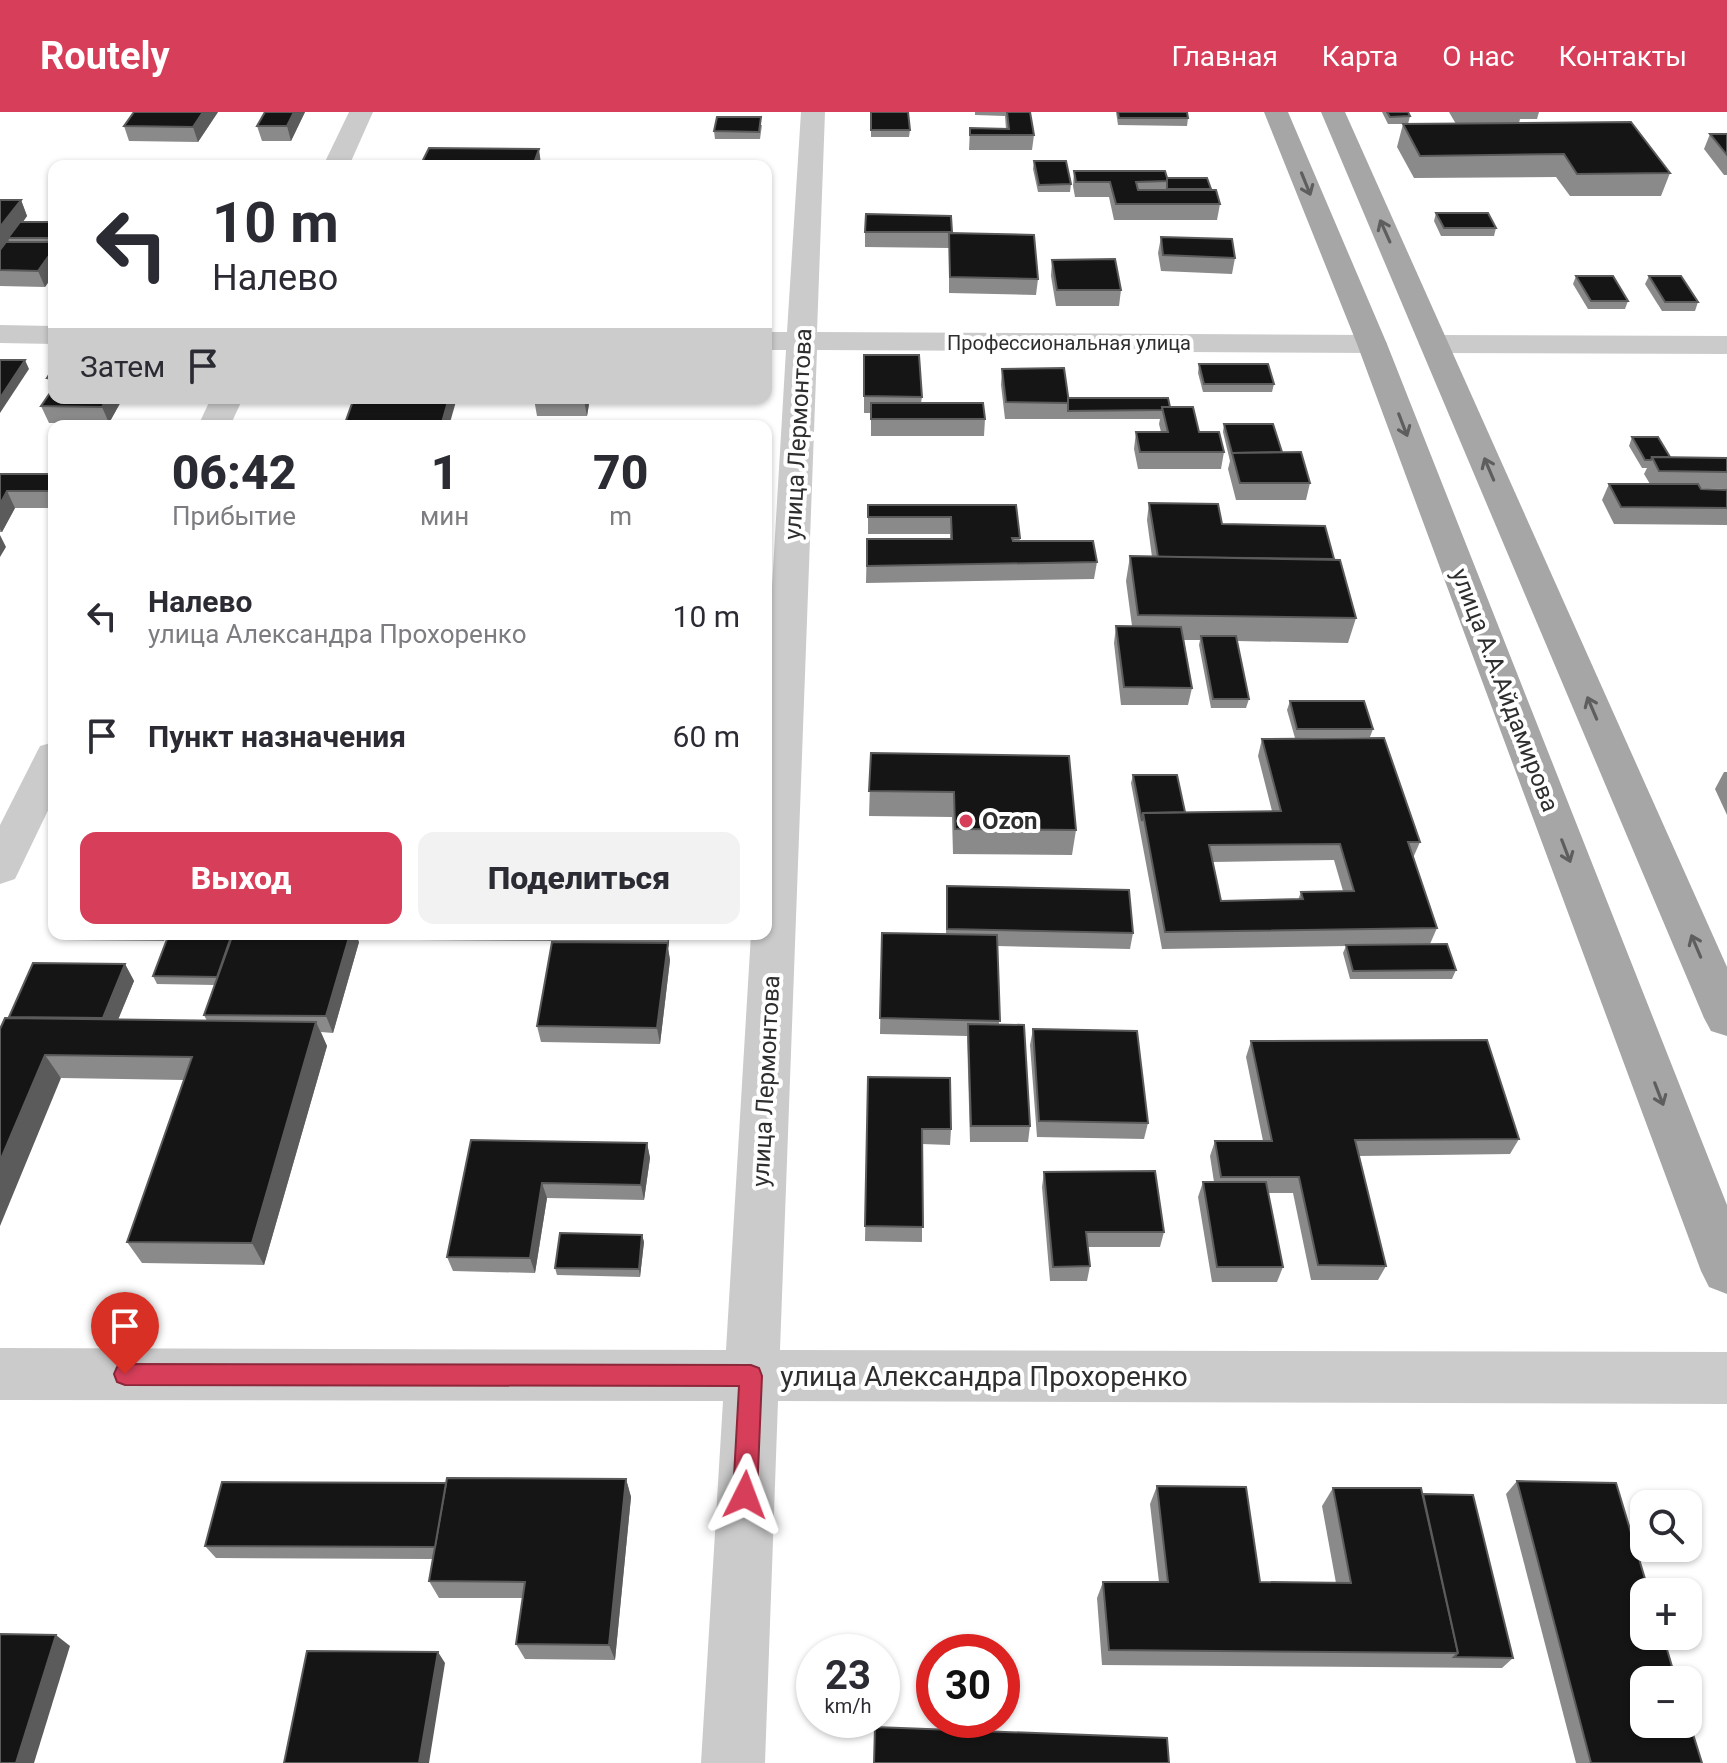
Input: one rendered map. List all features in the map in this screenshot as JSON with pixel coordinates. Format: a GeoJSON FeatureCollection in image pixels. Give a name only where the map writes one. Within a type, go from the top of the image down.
{"type":"FeatureCollection","features":[{"type":"Feature","properties":{"kind":"main road","name":"улица А.А.Айдамирова"},"geometry":{"type":"LineString","coordinates":[[1276,112],[1372,344],[1727,1271]]}},
{"type":"Feature","properties":{"kind":"main road"},"geometry":{"type":"LineString","coordinates":[[1333,112],[1727,1018]]}},
{"type":"Feature","properties":{"kind":"street"},"geometry":{"type":"LineString","coordinates":[[339,160],[361,112]]}},
{"type":"Feature","properties":{"kind":"street","name":"улица Лермонтова"},"geometry":{"type":"LineString","coordinates":[[772,718],[784,342],[813,112]]}},
{"type":"Feature","properties":{"kind":"street"},"geometry":{"type":"LineString","coordinates":[[0,334],[48,335]]}},
{"type":"Feature","properties":{"kind":"street","name":"Профессиональная улица"},"geometry":{"type":"LineString","coordinates":[[784,342],[1372,344]]}},
{"type":"Feature","properties":{"kind":"street"},"geometry":{"type":"LineString","coordinates":[[1434,344],[1727,345]]}},
{"type":"Feature","properties":{"kind":"street"},"geometry":{"type":"LineString","coordinates":[[0,868],[48,768]]}},
{"type":"Feature","properties":{"kind":"street","name":"улица Лермонтова"},"geometry":{"type":"LineString","coordinates":[[733,1763],[751,1376],[765,940]]}},
{"type":"Feature","properties":{"kind":"street","name":"улица Александра Прохоренко"},"geometry":{"type":"LineString","coordinates":[[0,1374],[1727,1378]]}},
{"type":"Feature","properties":{"kind":"building"},"geometry":{"type":"Polygon","coordinates":[[[134,112],[203,112],[193,127],[124,126],[134,112]]]}},
{"type":"Feature","properties":{"kind":"building"},"geometry":{"type":"Polygon","coordinates":[[[265,112],[294,112],[287,126],[257,126],[265,112]]]}},
{"type":"Feature","properties":{"kind":"building"},"geometry":{"type":"Polygon","coordinates":[[[871,112],[908,112],[910,130],[871,130],[871,112]]]}},
{"type":"Feature","properties":{"kind":"building"},"geometry":{"type":"Polygon","coordinates":[[[1007,112],[1030,112],[1034,135],[970,135],[970,128],[1009,129],[1007,112]]]}},
{"type":"Feature","properties":{"kind":"building"},"geometry":{"type":"Polygon","coordinates":[[[1118,112],[1187,112],[1188,118],[1119,118],[1118,112]]]}},
{"type":"Feature","properties":{"kind":"building"},"geometry":{"type":"Polygon","coordinates":[[[1387,112],[1408,112],[1410,116],[1390,117],[1387,112]]]}},
{"type":"Feature","properties":{"kind":"building"},"geometry":{"type":"Polygon","coordinates":[[[717,117],[761,117],[759,132],[714,131],[717,117]]]}},
{"type":"Feature","properties":{"kind":"building"},"geometry":{"type":"Polygon","coordinates":[[[1631,122],[1670,173],[1577,174],[1564,154],[1420,156],[1403,124],[1631,122]]]}},
{"type":"Feature","properties":{"kind":"building"},"geometry":{"type":"Polygon","coordinates":[[[1710,134],[1727,134],[1727,155],[1710,134]]]}},
{"type":"Feature","properties":{"kind":"building"},"geometry":{"type":"Polygon","coordinates":[[[429,148],[539,149],[535,160],[423,160],[429,148]]]}},
{"type":"Feature","properties":{"kind":"building"},"geometry":{"type":"Polygon","coordinates":[[[1034,161],[1066,161],[1071,184],[1039,185],[1034,161]]]}},
{"type":"Feature","properties":{"kind":"building"},"geometry":{"type":"Polygon","coordinates":[[[1074,171],[1165,171],[1168,181],[1136,182],[1138,190],[1216,190],[1220,204],[1116,204],[1110,182],[1076,182],[1074,171]]]}},
{"type":"Feature","properties":{"kind":"building"},"geometry":{"type":"Polygon","coordinates":[[[1167,178],[1207,178],[1211,189],[1167,189],[1167,178]]]}},
{"type":"Feature","properties":{"kind":"building"},"geometry":{"type":"Polygon","coordinates":[[[0,200],[21,200],[0,227],[0,200]]]}},
{"type":"Feature","properties":{"kind":"building"},"geometry":{"type":"Polygon","coordinates":[[[1436,213],[1488,213],[1496,228],[1444,228],[1436,213]]]}},
{"type":"Feature","properties":{"kind":"building"},"geometry":{"type":"Polygon","coordinates":[[[866,214],[951,216],[952,232],[865,232],[866,214]]]}},
{"type":"Feature","properties":{"kind":"building"},"geometry":{"type":"Polygon","coordinates":[[[20,222],[48,222],[48,238],[8,238],[20,222]]]}},
{"type":"Feature","properties":{"kind":"building"},"geometry":{"type":"Polygon","coordinates":[[[949,233],[1034,235],[1038,279],[950,277],[949,233]]]}},
{"type":"Feature","properties":{"kind":"building"},"geometry":{"type":"Polygon","coordinates":[[[1161,237],[1232,239],[1235,258],[1163,255],[1161,237]]]}},
{"type":"Feature","properties":{"kind":"building"},"geometry":{"type":"Polygon","coordinates":[[[6,242],[48,242],[48,257],[38,271],[0,270],[0,250],[6,242]]]}},
{"type":"Feature","properties":{"kind":"building"},"geometry":{"type":"Polygon","coordinates":[[[1115,259],[1121,290],[1057,290],[1052,260],[1115,259]]]}},
{"type":"Feature","properties":{"kind":"building"},"geometry":{"type":"Polygon","coordinates":[[[1576,276],[1613,276],[1628,301],[1591,301],[1576,276]]]}},
{"type":"Feature","properties":{"kind":"building"},"geometry":{"type":"Polygon","coordinates":[[[1649,276],[1681,276],[1698,302],[1665,302],[1649,276]]]}},
{"type":"Feature","properties":{"kind":"building"},"geometry":{"type":"Polygon","coordinates":[[[864,355],[919,355],[922,397],[864,396],[864,355]]]}},
{"type":"Feature","properties":{"kind":"building"},"geometry":{"type":"Polygon","coordinates":[[[0,360],[25,360],[0,398],[0,360]]]}},
{"type":"Feature","properties":{"kind":"building"},"geometry":{"type":"Polygon","coordinates":[[[1199,364],[1268,364],[1274,384],[1204,384],[1199,364]]]}},
{"type":"Feature","properties":{"kind":"building"},"geometry":{"type":"Polygon","coordinates":[[[1064,368],[1069,403],[1006,402],[1002,369],[1064,368]]]}},
{"type":"Feature","properties":{"kind":"building"},"geometry":{"type":"Polygon","coordinates":[[[48,396],[48,404],[104,404],[102,407],[41,406],[48,396]]]}},
{"type":"Feature","properties":{"kind":"building"},"geometry":{"type":"Polygon","coordinates":[[[1068,398],[1168,398],[1170,407],[1162,407],[1162,410],[1068,411],[1068,398]]]}},
{"type":"Feature","properties":{"kind":"building"},"geometry":{"type":"Polygon","coordinates":[[[871,403],[983,403],[985,419],[871,419],[871,403]]]}},
{"type":"Feature","properties":{"kind":"building"},"geometry":{"type":"Polygon","coordinates":[[[352,404],[447,404],[443,420],[346,420],[352,404]]]}},
{"type":"Feature","properties":{"kind":"building"},"geometry":{"type":"Polygon","coordinates":[[[1162,407],[1193,407],[1199,432],[1219,432],[1224,452],[1140,452],[1136,432],[1168,432],[1162,407]]]}},
{"type":"Feature","properties":{"kind":"building"},"geometry":{"type":"Polygon","coordinates":[[[1224,424],[1273,424],[1282,452],[1232,453],[1224,424]]]}},
{"type":"Feature","properties":{"kind":"building"},"geometry":{"type":"Polygon","coordinates":[[[1632,437],[1658,437],[1670,457],[1645,460],[1632,437]]]}},
{"type":"Feature","properties":{"kind":"building"},"geometry":{"type":"Polygon","coordinates":[[[1301,452],[1310,483],[1240,483],[1232,453],[1301,452]]]}},
{"type":"Feature","properties":{"kind":"building"},"geometry":{"type":"Polygon","coordinates":[[[1652,457],[1727,458],[1727,472],[1659,471],[1652,457]]]}},
{"type":"Feature","properties":{"kind":"building"},"geometry":{"type":"Polygon","coordinates":[[[0,474],[48,474],[48,491],[7,491],[0,504],[0,474]]]}},
{"type":"Feature","properties":{"kind":"building"},"geometry":{"type":"Polygon","coordinates":[[[1609,484],[1698,484],[1701,489],[1727,490],[1727,508],[1621,507],[1609,484]]]}},
{"type":"Feature","properties":{"kind":"building"},"geometry":{"type":"Polygon","coordinates":[[[1149,503],[1218,504],[1222,524],[1325,526],[1334,559],[1158,557],[1149,503]]]}},
{"type":"Feature","properties":{"kind":"building"},"geometry":{"type":"Polygon","coordinates":[[[868,505],[1016,505],[1020,538],[1012,538],[1013,541],[1093,541],[1097,562],[867,566],[867,539],[952,539],[951,517],[868,517],[868,505]]]}},
{"type":"Feature","properties":{"kind":"building"},"geometry":{"type":"Polygon","coordinates":[[[1130,556],[1340,560],[1356,618],[1138,615],[1130,556]]]}},
{"type":"Feature","properties":{"kind":"building"},"geometry":{"type":"Polygon","coordinates":[[[1116,626],[1181,627],[1192,688],[1124,687],[1116,626]]]}},
{"type":"Feature","properties":{"kind":"building"},"geometry":{"type":"Polygon","coordinates":[[[1201,636],[1236,636],[1249,699],[1213,699],[1201,636]]]}},
{"type":"Feature","properties":{"kind":"building"},"geometry":{"type":"Polygon","coordinates":[[[1290,701],[1364,701],[1373,729],[1297,729],[1290,701]]]}},
{"type":"Feature","properties":{"kind":"building"},"geometry":{"type":"Polygon","coordinates":[[[1384,738],[1420,842],[1408,842],[1437,928],[1165,932],[1143,813],[1281,811],[1262,739],[1384,738]],[[1340,844],[1209,845],[1221,901],[1303,899],[1301,892],[1354,891],[1340,844]]]}},
{"type":"Feature","properties":{"kind":"building"},"geometry":{"type":"Polygon","coordinates":[[[871,753],[1069,756],[1076,830],[955,829],[954,792],[869,791],[871,753]]]}},
{"type":"Feature","properties":{"kind":"building"},"geometry":{"type":"Polygon","coordinates":[[[1133,775],[1177,775],[1185,812],[1143,813],[1142,821],[1133,775]]]}},
{"type":"Feature","properties":{"kind":"building"},"geometry":{"type":"Polygon","coordinates":[[[947,886],[1129,890],[1133,933],[947,929],[947,886]]]}},
{"type":"Feature","properties":{"kind":"building"},"geometry":{"type":"Polygon","coordinates":[[[882,933],[997,935],[1000,1021],[880,1018],[882,933]]]}},
{"type":"Feature","properties":{"kind":"building"},"geometry":{"type":"Polygon","coordinates":[[[167,940],[230,940],[217,977],[153,976],[167,940]]]}},
{"type":"Feature","properties":{"kind":"building"},"geometry":{"type":"Polygon","coordinates":[[[231,940],[348,940],[326,1016],[204,1015],[231,940]]]}},
{"type":"Feature","properties":{"kind":"building"},"geometry":{"type":"Polygon","coordinates":[[[552,942],[668,943],[657,1028],[537,1026],[552,942]]]}},
{"type":"Feature","properties":{"kind":"building"},"geometry":{"type":"Polygon","coordinates":[[[1447,944],[1456,970],[1353,971],[1346,945],[1447,944]]]}},
{"type":"Feature","properties":{"kind":"building"},"geometry":{"type":"Polygon","coordinates":[[[33,963],[125,964],[103,1018],[9,1017],[33,963]]]}},
{"type":"Feature","properties":{"kind":"building"},"geometry":{"type":"Polygon","coordinates":[[[5,1018],[316,1022],[252,1243],[127,1242],[192,1057],[45,1055],[0,1161],[0,1029],[5,1018]]]}},
{"type":"Feature","properties":{"kind":"building"},"geometry":{"type":"Polygon","coordinates":[[[968,1024],[1024,1025],[1030,1126],[971,1126],[968,1024]]]}},
{"type":"Feature","properties":{"kind":"building"},"geometry":{"type":"Polygon","coordinates":[[[1033,1029],[1137,1031],[1148,1123],[1039,1121],[1033,1029]]]}},
{"type":"Feature","properties":{"kind":"building"},"geometry":{"type":"Polygon","coordinates":[[[1487,1040],[1519,1139],[1355,1140],[1386,1266],[1318,1265],[1299,1177],[1221,1177],[1215,1141],[1272,1141],[1251,1041],[1487,1040]]]}},
{"type":"Feature","properties":{"kind":"building"},"geometry":{"type":"Polygon","coordinates":[[[868,1077],[950,1078],[951,1129],[922,1129],[923,1227],[865,1226],[868,1077]]]}},
{"type":"Feature","properties":{"kind":"building"},"geometry":{"type":"Polygon","coordinates":[[[471,1140],[647,1143],[641,1185],[542,1183],[530,1258],[447,1257],[471,1140]]]}},
{"type":"Feature","properties":{"kind":"building"},"geometry":{"type":"Polygon","coordinates":[[[1155,1171],[1164,1232],[1086,1232],[1090,1266],[1053,1267],[1044,1172],[1155,1171]]]}},
{"type":"Feature","properties":{"kind":"building"},"geometry":{"type":"Polygon","coordinates":[[[1203,1182],[1266,1182],[1283,1267],[1217,1267],[1203,1182]]]}},
{"type":"Feature","properties":{"kind":"building"},"geometry":{"type":"Polygon","coordinates":[[[560,1233],[642,1235],[639,1269],[555,1268],[560,1233]]]}},
{"type":"Feature","properties":{"kind":"building"},"geometry":{"type":"Polygon","coordinates":[[[447,1478],[626,1479],[609,1645],[516,1644],[525,1582],[429,1581],[447,1478]]]}},
{"type":"Feature","properties":{"kind":"building"},"geometry":{"type":"Polygon","coordinates":[[[1517,1481],[1616,1483],[1630,1529],[1630,1562],[1640,1562],[1645,1578],[1630,1578],[1630,1650],[1667,1650],[1672,1666],[1630,1666],[1630,1738],[1694,1738],[1702,1763],[1591,1763],[1517,1481]]]}},
{"type":"Feature","properties":{"kind":"building"},"geometry":{"type":"Polygon","coordinates":[[[222,1482],[446,1483],[435,1547],[205,1546],[222,1482]]]}},
{"type":"Feature","properties":{"kind":"building"},"geometry":{"type":"Polygon","coordinates":[[[1157,1486],[1246,1487],[1260,1582],[1351,1583],[1333,1488],[1421,1488],[1458,1653],[1109,1650],[1103,1582],[1168,1582],[1157,1486]]]}},
{"type":"Feature","properties":{"kind":"building"},"geometry":{"type":"Polygon","coordinates":[[[1423,1494],[1473,1495],[1513,1658],[1454,1657],[1458,1653],[1423,1494]]]}},
{"type":"Feature","properties":{"kind":"building"},"geometry":{"type":"Polygon","coordinates":[[[0,1634],[56,1635],[16,1763],[0,1763],[0,1634]]]}},
{"type":"Feature","properties":{"kind":"building"},"geometry":{"type":"Polygon","coordinates":[[[307,1651],[438,1652],[419,1763],[284,1763],[307,1651]]]}},
{"type":"Feature","properties":{"kind":"building"},"geometry":{"type":"Polygon","coordinates":[[[900,1728],[916,1729],[916,1738],[1020,1738],[1020,1732],[1167,1738],[1169,1763],[874,1763],[875,1738],[900,1738],[900,1728]]]}},
{"type":"Feature","properties":{"kind":"place","name":"Ozon"},"geometry":{"type":"Point","coordinates":[966,821]}},
{"type":"Feature","properties":{"kind":"route"},"geometry":{"type":"LineString","coordinates":[[125,1374],[751,1376],[745,1495]]}}]}
